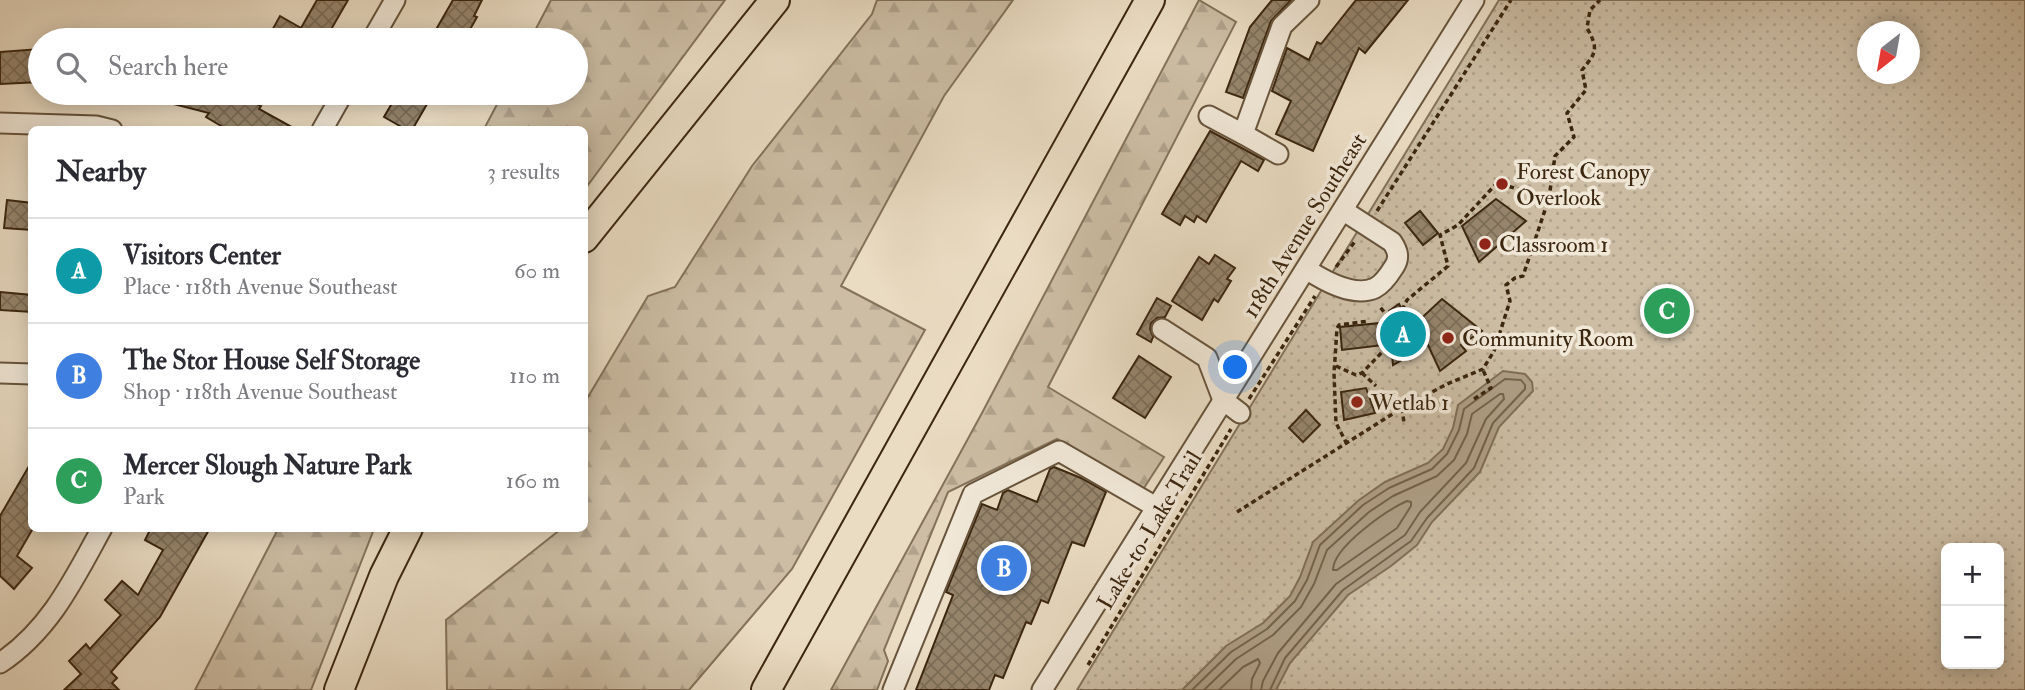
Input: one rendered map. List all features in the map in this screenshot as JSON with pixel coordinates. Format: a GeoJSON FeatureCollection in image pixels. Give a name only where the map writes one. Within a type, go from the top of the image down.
{"type":"FeatureCollection","features":[{"type":"Feature","properties":{"kind":"highway"},"geometry":{"type":"LineString","coordinates":[[588,233],[775,0]]}},
{"type":"Feature","properties":{"kind":"highway"},"geometry":{"type":"LineString","coordinates":[[772,682],[1150,0]]}},
{"type":"Feature","properties":{"kind":"highway"},"geometry":{"type":"LineString","coordinates":[[339,690],[384,576],[406,532]]}},
{"type":"Feature","properties":{"kind":"street"},"geometry":{"type":"LineString","coordinates":[[379,28],[394,0]]}},
{"type":"Feature","properties":{"kind":"street"},"geometry":{"type":"LineString","coordinates":[[1243,134],[1282,26],[1309,0]]}},
{"type":"Feature","properties":{"kind":"street","name":"118th Avenue Southeast"},"geometry":{"type":"LineString","coordinates":[[1042,690],[1474,0]]}},
{"type":"Feature","properties":{"kind":"street"},"geometry":{"type":"LineString","coordinates":[[324,126],[336,105]]}},
{"type":"Feature","properties":{"kind":"street"},"geometry":{"type":"LineString","coordinates":[[1209,116],[1278,154]]}},
{"type":"Feature","properties":{"kind":"street"},"geometry":{"type":"LineString","coordinates":[[0,123],[96,126]]}},
{"type":"Feature","properties":{"kind":"street"},"geometry":{"type":"LineString","coordinates":[[1306,269],[1342,287],[1367,290],[1381,284],[1392,270],[1398,255],[1392,242],[1344,211]]}},
{"type":"Feature","properties":{"kind":"street"},"geometry":{"type":"LineString","coordinates":[[1162,328],[1207,358],[1223,400],[1240,413]]}},
{"type":"Feature","properties":{"kind":"street"},"geometry":{"type":"LineString","coordinates":[[0,373],[28,374]]}},
{"type":"Feature","properties":{"kind":"street"},"geometry":{"type":"LineString","coordinates":[[893,690],[973,494],[1059,451],[1156,507]]}},
{"type":"Feature","properties":{"kind":"street"},"geometry":{"type":"LineString","coordinates":[[0,663],[23,646],[63,600],[100,532]]}},
{"type":"Feature","properties":{"kind":"path"},"geometry":{"type":"LineString","coordinates":[[1237,512],[1402,408],[1447,384],[1483,369],[1494,351],[1510,301],[1506,285],[1523,276],[1549,198],[1555,156],[1574,137],[1567,113],[1586,90],[1582,70],[1595,55],[1595,41],[1587,28],[1590,10],[1600,0]]}},
{"type":"Feature","properties":{"kind":"path"},"geometry":{"type":"LineString","coordinates":[[1402,310],[1407,300],[1448,265],[1440,235],[1458,225],[1497,183],[1549,198]]}},
{"type":"Feature","properties":{"kind":"path"},"geometry":{"type":"LineString","coordinates":[[1336,366],[1356,375],[1362,373],[1387,347],[1390,320],[1379,306]]}},
{"type":"Feature","properties":{"kind":"path"},"geometry":{"type":"LineString","coordinates":[[1347,444],[1336,423],[1334,374],[1339,325],[1369,321]]}},
{"type":"Feature","properties":{"kind":"path"},"geometry":{"type":"LineString","coordinates":[[1474,400],[1491,388],[1483,369]]}},
{"type":"Feature","properties":{"kind":"path"},"geometry":{"type":"LineString","coordinates":[[1362,373],[1376,386]]}},
{"type":"Feature","properties":{"kind":"path"},"geometry":{"type":"LineString","coordinates":[[1402,408],[1404,423]]}},
{"type":"Feature","properties":{"kind":"path","name":"Lake-to-Lake Trail"},"geometry":{"type":"LineString","coordinates":[[1088,665],[1240,413]]}},
{"type":"Feature","properties":{"kind":"green space"},"geometry":{"type":"Polygon","coordinates":[[[551,0],[725,0],[588,185],[588,126],[486,126],[497,105],[588,105],[588,28],[536,28],[551,0]]]}},
{"type":"Feature","properties":{"kind":"green space"},"geometry":{"type":"Polygon","coordinates":[[[877,0],[1013,0],[944,96],[841,286],[925,330],[792,569],[689,690],[447,690],[446,620],[557,532],[588,532],[588,397],[648,296],[675,287],[752,166],[872,14],[877,0]]]}},
{"type":"Feature","properties":{"kind":"green space"},"geometry":{"type":"Polygon","coordinates":[[[1199,0],[1236,22],[1048,387],[1164,457],[1144,488],[1057,439],[948,492],[884,650],[888,661],[877,690],[831,690],[982,413],[1199,0]]]}},
{"type":"Feature","properties":{"kind":"green space"},"geometry":{"type":"Polygon","coordinates":[[[1499,0],[2025,0],[2025,690],[1077,690],[1499,0]]]}},
{"type":"Feature","properties":{"kind":"green space"},"geometry":{"type":"Polygon","coordinates":[[[276,532],[373,532],[311,690],[195,690],[276,532]]]}},
{"type":"Feature","properties":{"kind":"water"},"geometry":{"type":"Polygon","coordinates":[[[1503,371],[1525,374],[1532,382],[1533,391],[1499,427],[1480,472],[1432,522],[1417,545],[1348,595],[1290,663],[1276,690],[1182,690],[1226,646],[1263,623],[1290,596],[1313,542],[1359,500],[1385,482],[1428,463],[1443,449],[1453,428],[1458,405],[1503,371]]]}},
{"type":"Feature","properties":{"kind":"building"},"geometry":{"type":"Polygon","coordinates":[[[317,0],[348,0],[332,28],[301,28],[317,0]]]}},
{"type":"Feature","properties":{"kind":"building"},"geometry":{"type":"Polygon","coordinates":[[[453,0],[482,0],[471,28],[437,28],[453,0]]]}},
{"type":"Feature","properties":{"kind":"building"},"geometry":{"type":"Polygon","coordinates":[[[1272,0],[1291,0],[1271,21],[1243,98],[1226,92],[1250,27],[1272,0]]]}},
{"type":"Feature","properties":{"kind":"building"},"geometry":{"type":"Polygon","coordinates":[[[1356,0],[1408,0],[1365,53],[1359,48],[1313,151],[1276,134],[1291,101],[1272,91],[1287,48],[1309,60],[1317,42],[1321,44],[1356,0]]]}},
{"type":"Feature","properties":{"kind":"building"},"geometry":{"type":"Polygon","coordinates":[[[280,16],[301,28],[273,28],[280,16]]]}},
{"type":"Feature","properties":{"kind":"building"},"geometry":{"type":"Polygon","coordinates":[[[28,50],[28,83],[0,84],[0,52],[28,50]]]}},
{"type":"Feature","properties":{"kind":"building"},"geometry":{"type":"Polygon","coordinates":[[[178,105],[259,105],[259,109],[290,126],[221,126],[206,117],[209,113],[178,105]]]}},
{"type":"Feature","properties":{"kind":"building"},"geometry":{"type":"Polygon","coordinates":[[[391,105],[427,105],[414,126],[400,126],[384,117],[391,105]]]}},
{"type":"Feature","properties":{"kind":"building"},"geometry":{"type":"Polygon","coordinates":[[[1210,131],[1264,160],[1258,171],[1241,161],[1206,222],[1197,216],[1194,222],[1185,216],[1180,225],[1162,214],[1210,131]]]}},
{"type":"Feature","properties":{"kind":"building","name":"Classroom 1"},"geometry":{"type":"Polygon","coordinates":[[[1496,199],[1526,221],[1479,262],[1462,226],[1496,199]]]}},
{"type":"Feature","properties":{"kind":"building"},"geometry":{"type":"Polygon","coordinates":[[[7,200],[28,203],[28,230],[4,228],[7,200]]]}},
{"type":"Feature","properties":{"kind":"building"},"geometry":{"type":"Polygon","coordinates":[[[1420,211],[1438,233],[1423,245],[1405,223],[1420,211]]]}},
{"type":"Feature","properties":{"kind":"building"},"geometry":{"type":"Polygon","coordinates":[[[1215,255],[1235,268],[1227,279],[1231,281],[1218,302],[1214,299],[1202,320],[1172,301],[1199,257],[1209,264],[1215,255]]]}},
{"type":"Feature","properties":{"kind":"building"},"geometry":{"type":"Polygon","coordinates":[[[0,292],[28,295],[28,312],[0,310],[0,292]]]}},
{"type":"Feature","properties":{"kind":"building"},"geometry":{"type":"Polygon","coordinates":[[[1157,298],[1171,306],[1165,317],[1157,318],[1151,323],[1151,342],[1137,334],[1157,298]]]}},
{"type":"Feature","properties":{"kind":"building"},"geometry":{"type":"Polygon","coordinates":[[[1442,299],[1482,331],[1461,345],[1466,351],[1440,371],[1428,345],[1393,365],[1391,344],[1342,350],[1340,327],[1390,322],[1389,311],[1399,304],[1412,327],[1442,299]]]}},
{"type":"Feature","properties":{"kind":"building"},"geometry":{"type":"Polygon","coordinates":[[[1139,356],[1171,377],[1145,418],[1113,398],[1139,356]]]}},
{"type":"Feature","properties":{"kind":"building","name":"Wetlab 1"},"geometry":{"type":"Polygon","coordinates":[[[1366,388],[1375,413],[1344,420],[1341,392],[1366,388]]]}},
{"type":"Feature","properties":{"kind":"building"},"geometry":{"type":"Polygon","coordinates":[[[1306,410],[1320,425],[1303,442],[1289,428],[1306,410]]]}},
{"type":"Feature","properties":{"kind":"building"},"geometry":{"type":"Polygon","coordinates":[[[1054,467],[1106,492],[1084,546],[1072,542],[1048,603],[1041,600],[1031,624],[1026,622],[1003,678],[995,675],[989,690],[916,690],[953,595],[946,592],[982,504],[997,510],[1003,493],[1008,490],[1037,502],[1050,469],[1054,467]]]}},
{"type":"Feature","properties":{"kind":"building"},"geometry":{"type":"Polygon","coordinates":[[[28,468],[28,532],[31,532],[17,556],[32,568],[14,589],[0,576],[0,516],[28,468]]]}},
{"type":"Feature","properties":{"kind":"building"},"geometry":{"type":"Polygon","coordinates":[[[149,532],[208,532],[160,617],[111,672],[117,678],[112,683],[119,690],[64,690],[81,674],[69,661],[86,644],[90,649],[121,615],[105,600],[122,581],[138,595],[163,550],[145,540],[149,532]]]}},
{"type":"Feature","properties":{"kind":"place","name":"Forest Canopy Overlook"},"geometry":{"type":"Point","coordinates":[1502,184]}},
{"type":"Feature","properties":{"kind":"place","name":"Classroom 1"},"geometry":{"type":"Point","coordinates":[1485,244]}},
{"type":"Feature","properties":{"kind":"place","name":"Mercer Slough Nature Park"},"geometry":{"type":"Point","coordinates":[1667,311]}},
{"type":"Feature","properties":{"kind":"place","name":"Visitors Center"},"geometry":{"type":"Point","coordinates":[1403,334]}},
{"type":"Feature","properties":{"kind":"place","name":"Community Room"},"geometry":{"type":"Point","coordinates":[1448,338]}},
{"type":"Feature","properties":{"kind":"place","name":"Wetlab 1"},"geometry":{"type":"Point","coordinates":[1357,402]}},
{"type":"Feature","properties":{"kind":"place","name":"The Stor House Self Storage"},"geometry":{"type":"Point","coordinates":[1004,568]}}]}
